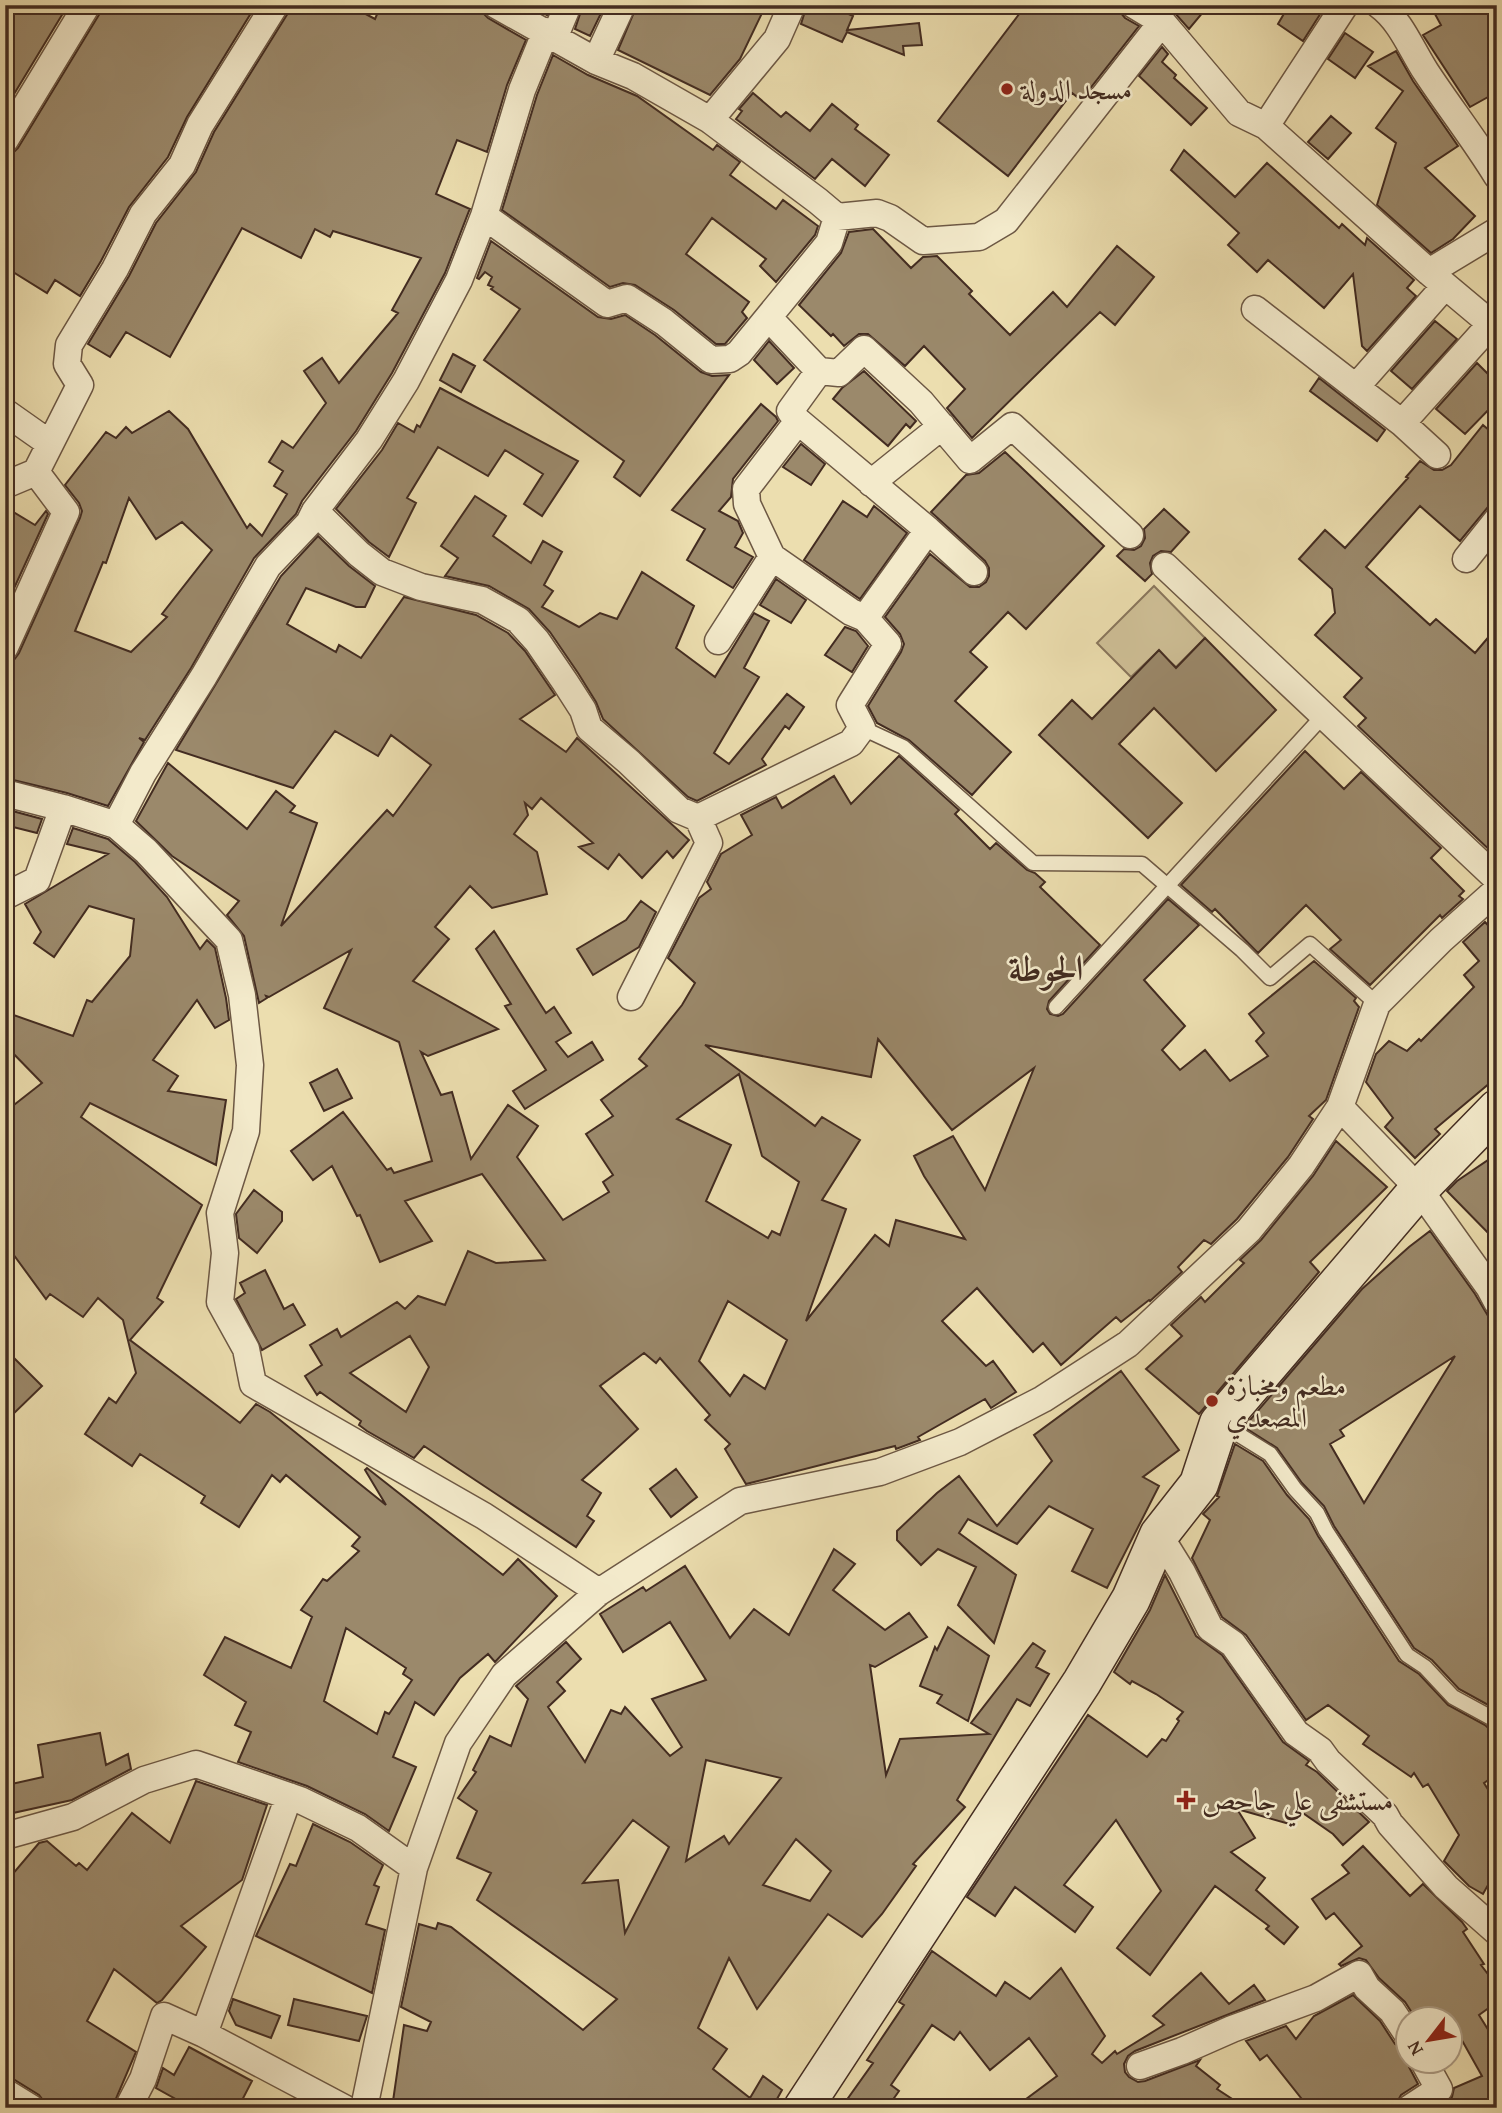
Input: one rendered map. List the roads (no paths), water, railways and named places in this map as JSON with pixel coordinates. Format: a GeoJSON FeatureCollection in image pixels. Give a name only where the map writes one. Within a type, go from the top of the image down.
{"type":"FeatureCollection","features":[{"type":"Feature","properties":{"kind":"main road"},"geometry":{"type":"LineString","coordinates":[[803,2108],[1082,1682],[1131,1599],[1159,1535],[1199,1484],[1219,1423],[1419,1189],[1497,1109]]}},
{"type":"Feature","properties":{"kind":"street"},"geometry":{"type":"LineString","coordinates":[[5,140],[87,5]]}},
{"type":"Feature","properties":{"kind":"street"},"geometry":{"type":"LineString","coordinates":[[5,485],[36,472],[80,385],[67,364],[69,345],[115,269],[143,214],[181,165],[200,125],[275,5]]}},
{"type":"Feature","properties":{"kind":"street"},"geometry":{"type":"LineString","coordinates":[[496,5],[596,61],[634,76],[710,120],[837,218],[877,213],[890,218],[923,241],[979,237],[1006,221],[1162,22]]}},
{"type":"Feature","properties":{"kind":"street"},"geometry":{"type":"LineString","coordinates":[[116,825],[144,773],[268,566],[309,523],[315,511],[369,440],[406,381],[459,280],[484,216],[522,90],[568,5]]}},
{"type":"Feature","properties":{"kind":"street"},"geometry":{"type":"LineString","coordinates":[[596,61],[622,5]]}},
{"type":"Feature","properties":{"kind":"street"},"geometry":{"type":"LineString","coordinates":[[710,120],[777,39],[792,5]]}},
{"type":"Feature","properties":{"kind":"street"},"geometry":{"type":"LineString","coordinates":[[1134,5],[1162,22],[1239,113],[1266,126],[1494,327],[1402,423]]}},
{"type":"Feature","properties":{"kind":"street"},"geometry":{"type":"LineString","coordinates":[[1266,126],[1345,5]]}},
{"type":"Feature","properties":{"kind":"street"},"geometry":{"type":"LineString","coordinates":[[1379,5],[1391,14],[1438,90],[1497,176]]}},
{"type":"Feature","properties":{"kind":"street"},"geometry":{"type":"LineString","coordinates":[[484,216],[607,304],[627,298],[664,322],[711,360],[730,359],[739,353],[829,243],[837,218]]}},
{"type":"Feature","properties":{"kind":"street"},"geometry":{"type":"LineString","coordinates":[[1356,387],[1437,279],[1497,230]]}},
{"type":"Feature","properties":{"kind":"street"},"geometry":{"type":"LineString","coordinates":[[1255,309],[1402,423],[1437,455]]}},
{"type":"Feature","properties":{"kind":"street"},"geometry":{"type":"LineString","coordinates":[[769,318],[819,370],[839,373],[864,349],[921,402],[970,460],[1012,426],[1130,535]]}},
{"type":"Feature","properties":{"kind":"street"},"geometry":{"type":"LineString","coordinates":[[819,370],[790,411],[798,421],[974,572]]}},
{"type":"Feature","properties":{"kind":"street"},"geometry":{"type":"LineString","coordinates":[[5,412],[49,443]]}},
{"type":"Feature","properties":{"kind":"street"},"geometry":{"type":"LineString","coordinates":[[698,818],[851,743],[862,728],[850,705],[888,644],[865,618],[851,612],[772,557],[747,504],[746,489],[798,421]]}},
{"type":"Feature","properties":{"kind":"street"},"geometry":{"type":"LineString","coordinates":[[871,483],[942,426]]}},
{"type":"Feature","properties":{"kind":"street"},"geometry":{"type":"LineString","coordinates":[[5,647],[66,512],[36,472]]}},
{"type":"Feature","properties":{"kind":"street"},"geometry":{"type":"LineString","coordinates":[[315,511],[359,554],[382,572],[421,587],[482,600],[517,620],[537,640],[583,710],[589,728],[679,810],[698,818],[709,843],[631,998]]}},
{"type":"Feature","properties":{"kind":"street"},"geometry":{"type":"LineString","coordinates":[[1466,559],[1497,520]]}},
{"type":"Feature","properties":{"kind":"street"},"geometry":{"type":"LineString","coordinates":[[865,618],[928,530]]}},
{"type":"Feature","properties":{"kind":"street"},"geometry":{"type":"LineString","coordinates":[[718,641],[772,557]]}},
{"type":"Feature","properties":{"kind":"street"},"geometry":{"type":"LineString","coordinates":[[1166,566],[1497,879]]}},
{"type":"Feature","properties":{"kind":"street"},"geometry":{"type":"LineString","coordinates":[[5,793],[116,825],[146,850],[229,940],[242,995],[250,1065],[246,1131],[220,1213],[225,1253],[220,1302],[246,1349],[253,1384],[484,1516],[599,1592]]}},
{"type":"Feature","properties":{"kind":"street"},"geometry":{"type":"LineString","coordinates":[[5,896],[37,880],[63,808]]}},
{"type":"Feature","properties":{"kind":"street"},"geometry":{"type":"LineString","coordinates":[[364,2108],[414,1868],[458,1743],[504,1675],[599,1592],[740,1502],[880,1472],[960,1442],[1043,1399],[1128,1344],[1249,1230],[1301,1166],[1340,1107],[1377,1004],[1441,940],[1497,890]]}},
{"type":"Feature","properties":{"kind":"street"},"geometry":{"type":"LineString","coordinates":[[1340,1107],[1419,1189],[1497,1302]]}},
{"type":"Feature","properties":{"kind":"street"},"geometry":{"type":"LineString","coordinates":[[1159,1535],[1182,1572],[1210,1628],[1233,1644],[1296,1732],[1320,1750],[1328,1761],[1385,1815],[1446,1887],[1497,1932]]}},
{"type":"Feature","properties":{"kind":"street"},"geometry":{"type":"LineString","coordinates":[[5,1836],[73,1817],[144,1780],[196,1764],[289,1797],[358,1828],[414,1868]]}},
{"type":"Feature","properties":{"kind":"street"},"geometry":{"type":"LineString","coordinates":[[204,2034],[289,1797]]}},
{"type":"Feature","properties":{"kind":"street"},"geometry":{"type":"LineString","coordinates":[[1140,2066],[1316,1998],[1359,1974],[1367,1988],[1394,2014]]}},
{"type":"Feature","properties":{"kind":"street"},"geometry":{"type":"LineString","coordinates":[[128,2108],[142,2079],[164,2016],[204,2034],[344,2108]]}},
{"type":"Feature","properties":{"kind":"street"},"geometry":{"type":"LineString","coordinates":[[1410,2108],[1439,2089],[1431,2074]]}},
{"type":"Feature","properties":{"kind":"street"},"geometry":{"type":"LineString","coordinates":[[5,2092],[31,2108]]}},
{"type":"Feature","properties":{"kind":"lane"},"geometry":{"type":"LineString","coordinates":[[1056,1007],[1324,716]]}},
{"type":"Feature","properties":{"kind":"lane"},"geometry":{"type":"LineString","coordinates":[[862,728],[903,747],[1033,863],[1142,864],[1242,950],[1270,978],[1310,944],[1377,1004]]}},
{"type":"Feature","properties":{"kind":"lane"},"geometry":{"type":"LineString","coordinates":[[1219,1423],[1270,1454],[1295,1489],[1317,1513],[1407,1655],[1425,1667],[1453,1697],[1497,1721]]}},
{"type":"Feature","properties":{"kind":"place","name":"مسجد الدولة"},"geometry":{"type":"Point","coordinates":[1007,89]}},
{"type":"Feature","properties":{"kind":"place","name":"مطعم ومخبازة المصعدي"},"geometry":{"type":"Point","coordinates":[1212,1401]}},
{"type":"Feature","properties":{"kind":"place","name":"مستشفى علي جاحص"},"geometry":{"type":"Point","coordinates":[1186,1800]}},
{"type":"Feature","properties":{"kind":"district","name":"الحوطة"},"geometry":{"type":"Point","coordinates":[1046,968]}}]}
